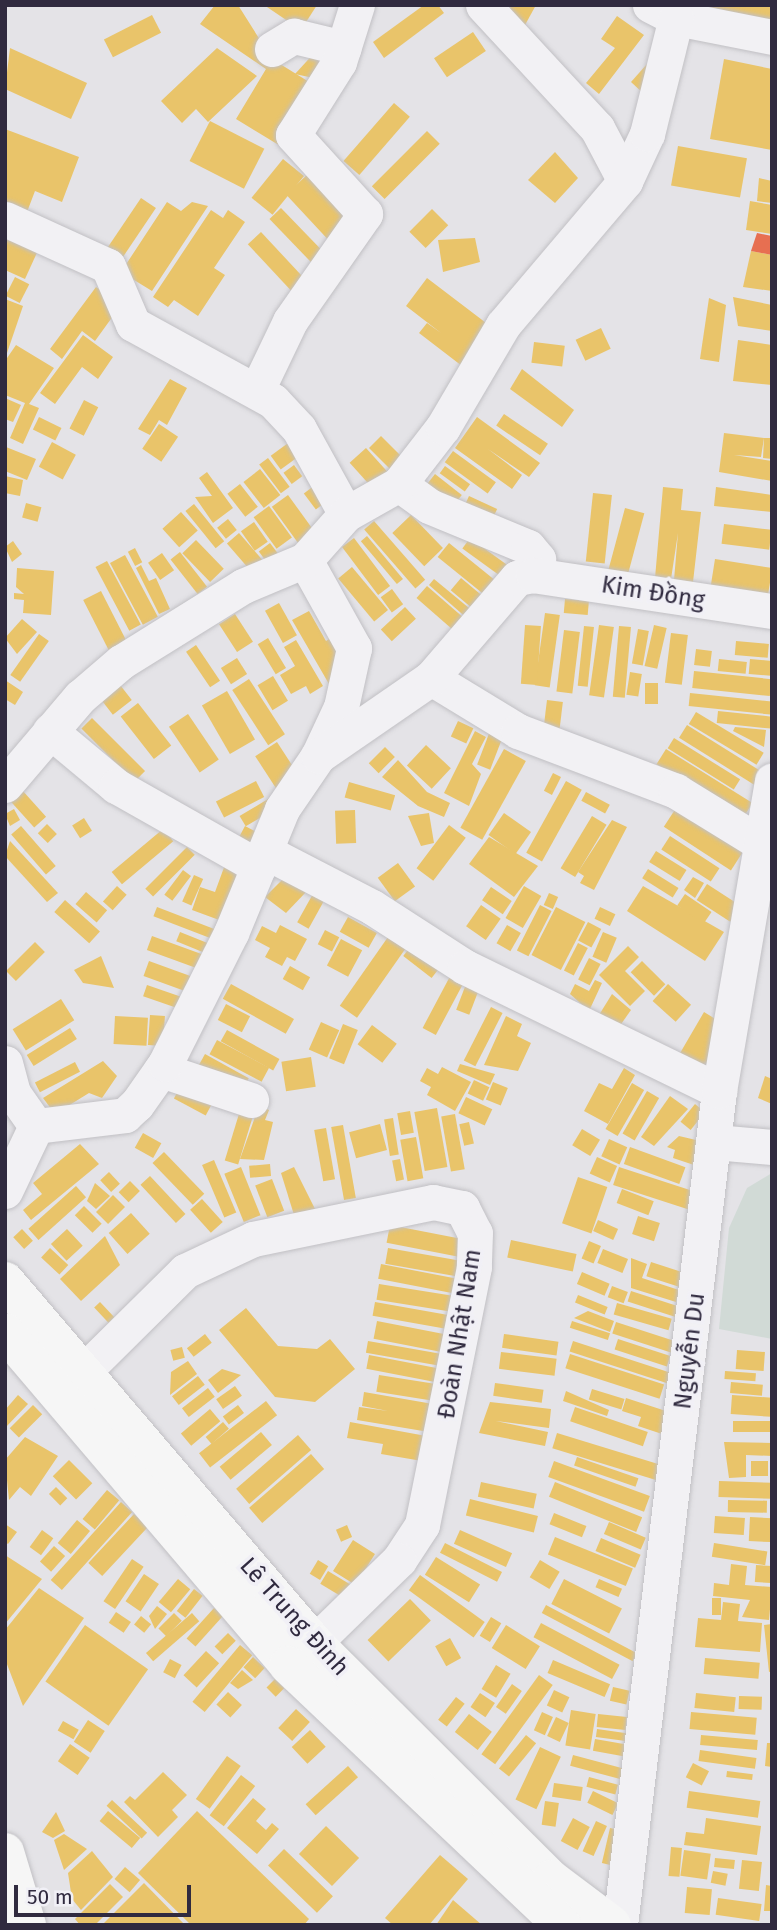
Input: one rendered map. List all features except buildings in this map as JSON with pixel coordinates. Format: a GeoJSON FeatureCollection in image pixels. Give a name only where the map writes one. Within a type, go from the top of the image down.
{"type":"FeatureCollection","features":[{"type":"Feature","properties":{"kind":"main road","name":"Lê Trung Đình"},"geometry":{"type":"LineString","coordinates":[[5,1281],[301,1654],[551,1879],[612,1925]]}},
{"type":"Feature","properties":{"kind":"main road","name":"Lê Trung Đình"},"geometry":{"type":"LineString","coordinates":[[5,1332],[301,1654],[562,1925]]}},
{"type":"Feature","properties":{"kind":"main road"},"geometry":{"type":"LineString","coordinates":[[5,1852],[27,1925]]}},
{"type":"Feature","properties":{"kind":"street"},"geometry":{"type":"LineString","coordinates":[[257,390],[290,321],[365,215],[293,135],[344,48],[357,5]]}},
{"type":"Feature","properties":{"kind":"street"},"geometry":{"type":"LineString","coordinates":[[482,5],[597,128],[625,181]]}},
{"type":"Feature","properties":{"kind":"street"},"geometry":{"type":"LineString","coordinates":[[5,785],[50,731],[121,662],[243,586],[305,560],[346,514],[399,484],[443,427],[503,325],[625,181],[647,134],[664,10],[772,37]]}},
{"type":"Feature","properties":{"kind":"street"},"geometry":{"type":"LineString","coordinates":[[272,49],[294,36],[344,48]]}},
{"type":"Feature","properties":{"kind":"street"},"geometry":{"type":"LineString","coordinates":[[5,219],[108,266],[132,324],[257,390],[299,429],[346,514]]}},
{"type":"Feature","properties":{"kind":"street"},"geometry":{"type":"LineString","coordinates":[[318,756],[419,687],[517,579],[533,575],[538,559],[528,547],[429,506],[399,484]]}},
{"type":"Feature","properties":{"kind":"street"},"geometry":{"type":"LineString","coordinates":[[36,1126],[125,1115],[161,1070],[262,860],[282,809],[318,756],[341,707],[354,648],[305,560]]}},
{"type":"Feature","properties":{"kind":"street","name":"Kim Đồng"},"geometry":{"type":"LineString","coordinates":[[533,575],[772,611]]}},
{"type":"Feature","properties":{"kind":"street"},"geometry":{"type":"LineString","coordinates":[[352,658],[372,682],[419,687],[518,731],[676,791],[762,844]]}},
{"type":"Feature","properties":{"kind":"street"},"geometry":{"type":"LineString","coordinates":[[50,731],[116,786],[574,1024],[719,1091]]}},
{"type":"Feature","properties":{"kind":"street","name":"Nguyễn Du"},"geometry":{"type":"LineString","coordinates":[[620,1925],[719,1091],[771,795]]}},
{"type":"Feature","properties":{"kind":"street"},"geometry":{"type":"LineString","coordinates":[[5,1063],[13,1093],[36,1126]]}},
{"type":"Feature","properties":{"kind":"street"},"geometry":{"type":"LineString","coordinates":[[161,1070],[251,1100]]}},
{"type":"Feature","properties":{"kind":"street"},"geometry":{"type":"LineString","coordinates":[[5,1191],[36,1126]]}},
{"type":"Feature","properties":{"kind":"street"},"geometry":{"type":"LineString","coordinates":[[715,1142],[772,1147]]}},
{"type":"Feature","properties":{"kind":"street","name":"Đoàn Nhật Nam"},"geometry":{"type":"LineString","coordinates":[[80,1375],[185,1271],[228,1250],[358,1214],[433,1202],[462,1208],[475,1233],[474,1267],[422,1525],[399,1560],[301,1654]]}},
{"type":"Feature","properties":{"kind":"shaded area"},"geometry":{"type":"Polygon","coordinates":[[[772,1173],[772,1339],[719,1329],[729,1228],[747,1188],[772,1173]]]}}]}
